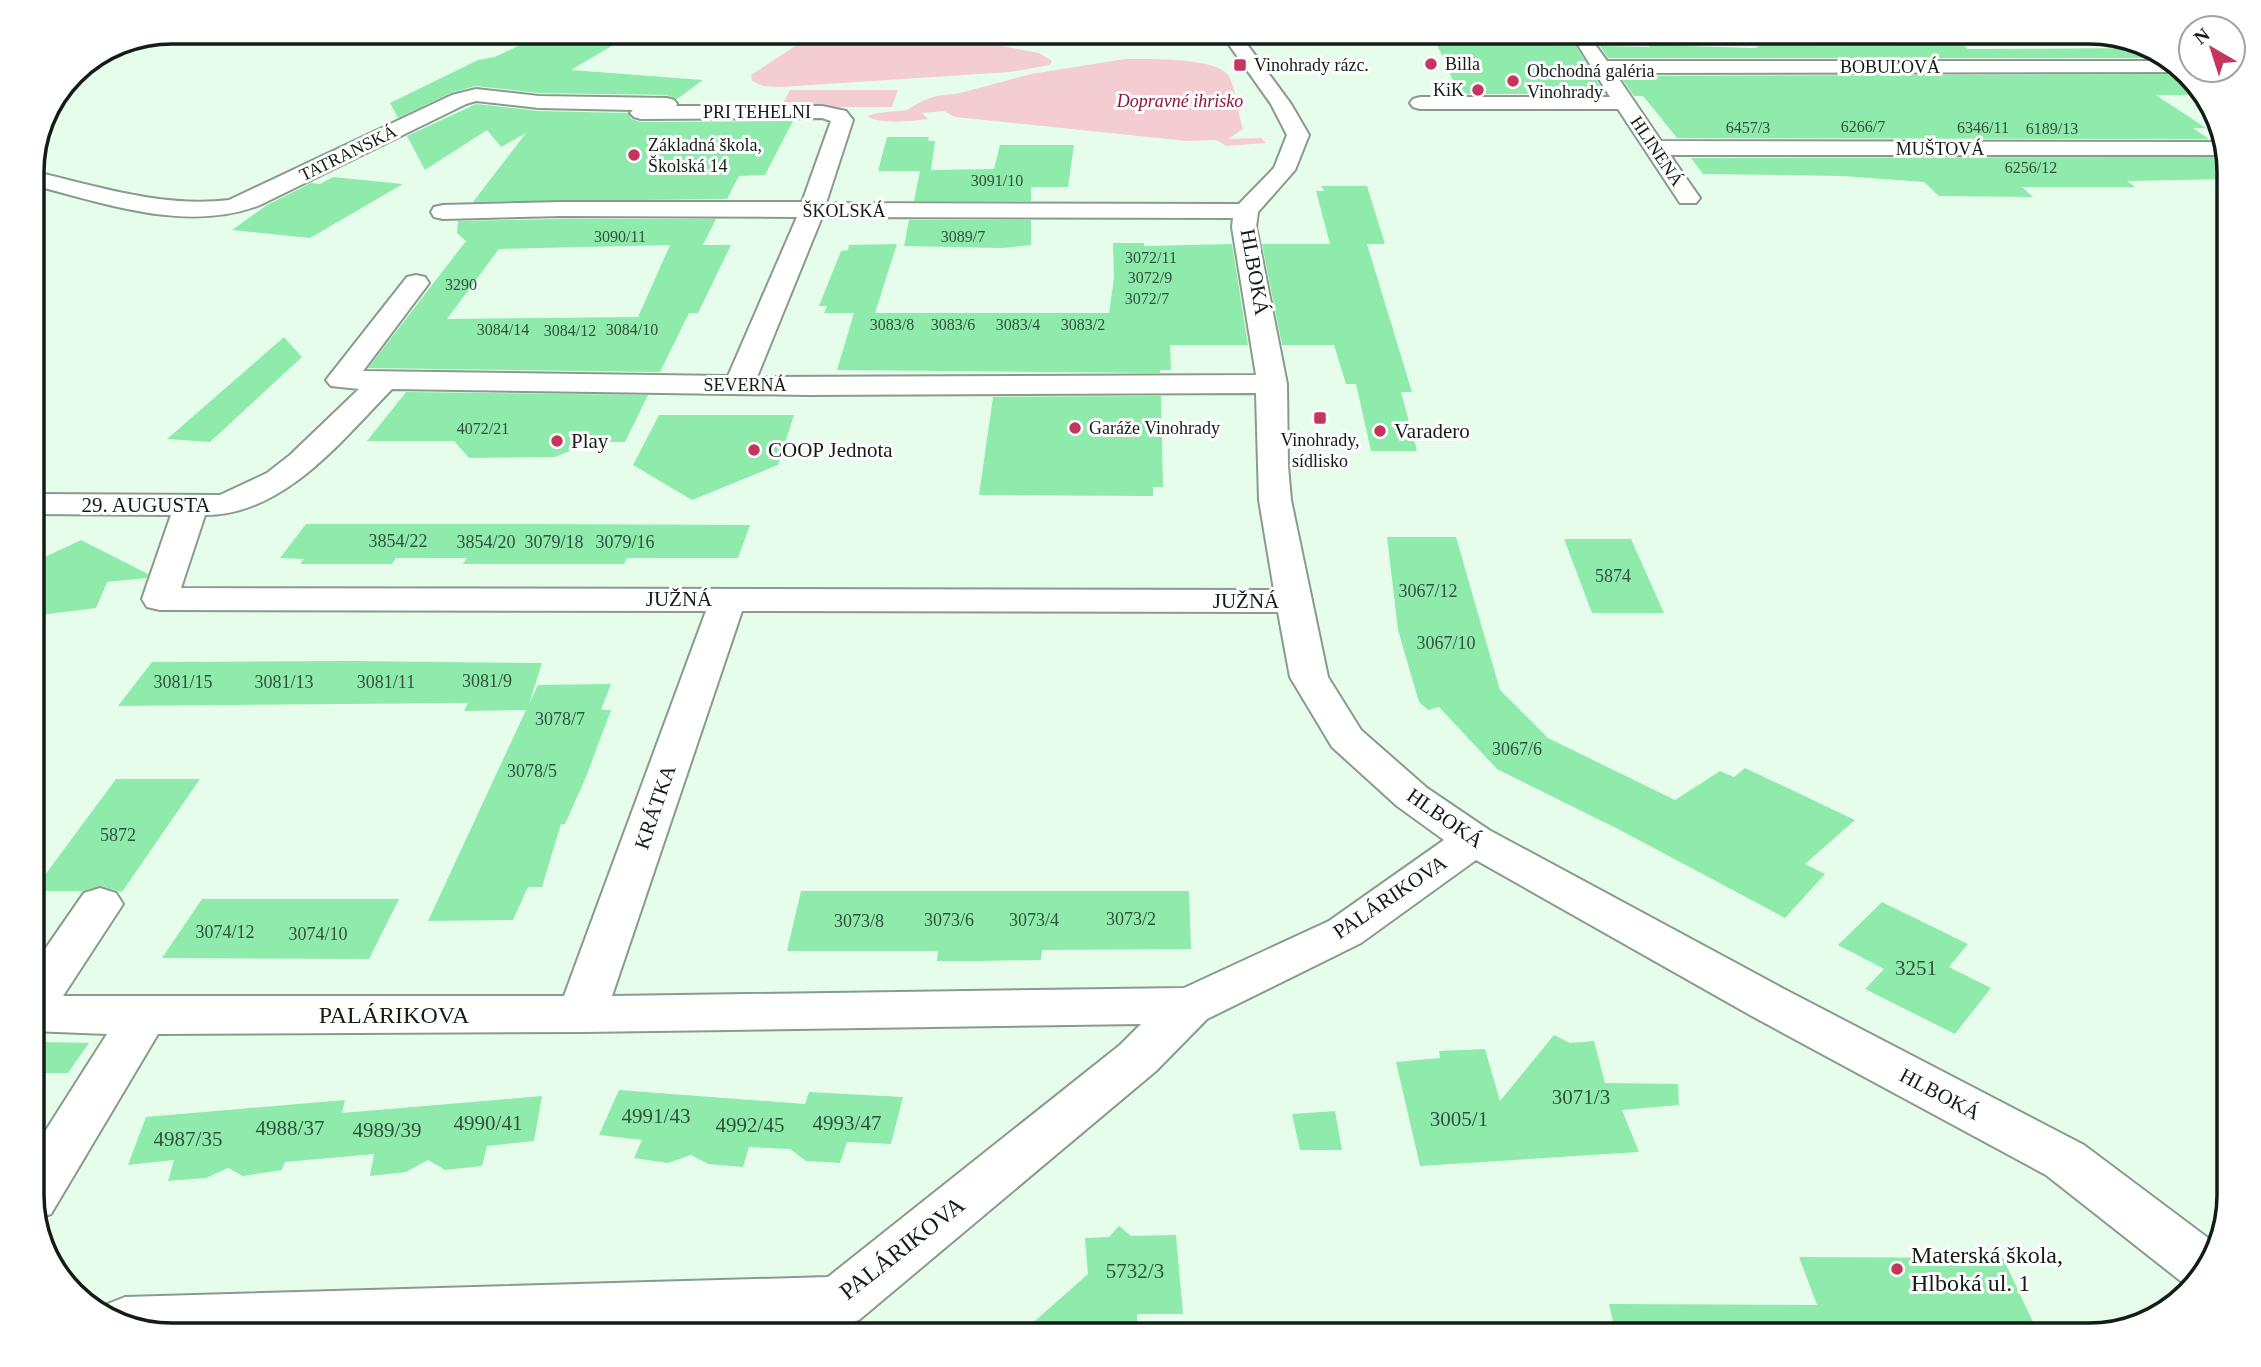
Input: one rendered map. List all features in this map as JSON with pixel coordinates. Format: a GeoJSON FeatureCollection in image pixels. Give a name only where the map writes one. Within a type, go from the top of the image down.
{"type":"FeatureCollection","features":[{"type":"Feature","properties":{"kind":"street","name":"HLBOKÁ"},"geometry":{"type":"LineString","coordinates":[[1238,44],[1281,104],[1298,135],[1284,170],[1246,212],[1244,227],[1268,347],[1272,384],[1273,488],[1309,677],[1346,738],[1412,797],[1474,840],[1779,1009],[2065,1160],[2198,1262]]}},
{"type":"Feature","properties":{"kind":"street","name":"HLINENÁ"},"geometry":{"type":"LineString","coordinates":[[1586,44],[1688,198]]}},
{"type":"Feature","properties":{"kind":"street","name":"BOBUĽOVÁ"},"geometry":{"type":"LineString","coordinates":[[1603,67],[2162,67]]}},
{"type":"Feature","properties":{"kind":"street","name":"TATRANSKÁ"},"geometry":{"type":"LineString","coordinates":[[44,181],[138,202],[199,209],[226,208],[252,200],[459,99],[476,95],[539,102],[667,104]]}},
{"type":"Feature","properties":{"kind":"street","name":"HLINENÁ"},"geometry":{"type":"LineString","coordinates":[[1420,103],[1625,103]]}},
{"type":"Feature","properties":{"kind":"street","name":"PRI TEHELNI"},"geometry":{"type":"LineString","coordinates":[[638,113],[822,112],[838,116],[842,120],[809,211],[807,224],[739,385]]}},
{"type":"Feature","properties":{"kind":"street","name":"MUŠTOVÁ"},"geometry":{"type":"LineString","coordinates":[[1655,148],[2215,149]]}},
{"type":"Feature","properties":{"kind":"street","name":"ŠKOLSKÁ"},"geometry":{"type":"LineString","coordinates":[[443,212],[562,209],[1246,212]]}},
{"type":"Feature","properties":{"kind":"street","name":"SEVERNÁ"},"geometry":{"type":"LineString","coordinates":[[416,283],[341,380],[739,385],[1272,384]]}},
{"type":"Feature","properties":{"kind":"street","name":"29. AUGUSTA"},"geometry":{"type":"LineString","coordinates":[[44,504],[226,505],[278,480],[384,381]]}},
{"type":"Feature","properties":{"kind":"street","name":"JUŽNÁ"},"geometry":{"type":"LineString","coordinates":[[191,506],[160,599],[1295,601]]}},
{"type":"Feature","properties":{"kind":"street","name":"KRÁTKA"},"geometry":{"type":"LineString","coordinates":[[582,1014],[728,599]]}},
{"type":"Feature","properties":{"kind":"street","name":"PALÁRIKOVA"},"geometry":{"type":"LineString","coordinates":[[156,1322],[839,1302],[1138,1058],[1190,1006],[1345,932],[1474,840]]}},
{"type":"Feature","properties":{"kind":"street"},"geometry":{"type":"LineString","coordinates":[[44,987],[100,904]]}},
{"type":"Feature","properties":{"kind":"street","name":"PALÁRIKOVA"},"geometry":{"type":"LineString","coordinates":[[44,1013],[582,1014],[1190,1006]]}},
{"type":"Feature","properties":{"kind":"street"},"geometry":{"type":"LineString","coordinates":[[44,1178],[144,1015]]}},
{"type":"Feature","properties":{"kind":"green space"},"geometry":{"type":"Polygon","coordinates":[[[798,44],[991,44],[1039,53],[1052,61],[1050,65],[1011,72],[780,87],[763,86],[752,81],[751,75],[798,44]]]}},
{"type":"Feature","properties":{"kind":"green space","name":"Dopravné ihrisko"},"geometry":{"type":"Polygon","coordinates":[[[1125,59],[1180,60],[1221,69],[1230,79],[1243,129],[1228,139],[1261,138],[1266,143],[1226,146],[1216,140],[1187,141],[955,117],[944,111],[922,113],[928,119],[905,121],[880,121],[867,116],[907,110],[936,96],[960,93],[1031,74],[1125,59]]]}},
{"type":"Feature","properties":{"kind":"green space"},"geometry":{"type":"Polygon","coordinates":[[[790,90],[898,90],[892,107],[781,107],[790,90]]]}},
{"type":"Feature","properties":{"kind":"building"},"geometry":{"type":"Polygon","coordinates":[[[522,44],[615,44],[571,70],[703,80],[677,99],[667,95],[539,93],[475,86],[451,93],[398,118],[390,103],[478,60],[495,57],[522,44]]]}},
{"type":"Feature","properties":{"kind":"building","name":"Obchodná galéria Vinohrady"},"geometry":{"type":"Polygon","coordinates":[[[1437,44],[1576,46],[1605,94],[1459,94],[1437,44]]]}},
{"type":"Feature","properties":{"kind":"building"},"geometry":{"type":"Polygon","coordinates":[[[1648,45],[1755,48],[1929,45],[1964,46],[1968,49],[2123,48],[2147,58],[1608,58],[1600,46],[1650,47],[1648,45]]]}},
{"type":"Feature","properties":{"kind":"building"},"geometry":{"type":"Polygon","coordinates":[[[2172,74],[2177,78],[2177,84],[2183,84],[2192,95],[2156,95],[2206,128],[2193,128],[2209,139],[1677,138],[1643,96],[1634,96],[1620,76],[2172,74]]]}},
{"type":"Feature","properties":{"kind":"building","name":"Základná škola, Školská 14"},"geometry":{"type":"Polygon","coordinates":[[[476,104],[539,111],[628,113],[632,119],[641,122],[793,121],[765,175],[739,176],[727,199],[473,202],[526,133],[501,147],[487,130],[425,170],[407,136],[476,104]]]}},
{"type":"Feature","properties":{"kind":"building"},"geometry":{"type":"Polygon","coordinates":[[[887,137],[929,137],[928,141],[935,141],[931,170],[994,169],[1000,145],[1074,145],[1068,187],[1031,187],[1031,201],[914,201],[920,171],[878,171],[887,137]]]}},
{"type":"Feature","properties":{"kind":"building"},"geometry":{"type":"Polygon","coordinates":[[[2216,157],[2217,179],[2127,181],[2135,187],[2022,187],[2033,197],[1939,196],[1924,182],[1843,176],[1703,174],[1691,158],[2216,157]]]}},
{"type":"Feature","properties":{"kind":"building"},"geometry":{"type":"Polygon","coordinates":[[[333,177],[403,184],[310,238],[232,230],[267,205],[311,183],[320,184],[333,177]]]}},
{"type":"Feature","properties":{"kind":"building"},"geometry":{"type":"Polygon","coordinates":[[[1321,186],[1367,186],[1385,244],[1367,244],[1412,392],[1401,392],[1417,451],[1371,451],[1356,384],[1346,384],[1334,345],[1282,345],[1262,244],[1330,244],[1316,191],[1324,191],[1321,186]]]}},
{"type":"Feature","properties":{"kind":"building"},"geometry":{"type":"Polygon","coordinates":[[[716,219],[703,245],[731,245],[698,313],[689,313],[660,372],[368,368],[466,241],[457,233],[458,221],[716,219]],[[670,245],[499,249],[447,319],[638,317],[670,245]]]}},
{"type":"Feature","properties":{"kind":"building"},"geometry":{"type":"Polygon","coordinates":[[[909,220],[1031,220],[1031,245],[1003,248],[904,246],[909,220]]]}},
{"type":"Feature","properties":{"kind":"building"},"geometry":{"type":"Polygon","coordinates":[[[1113,243],[1144,243],[1144,246],[1232,244],[1248,345],[1170,345],[1171,370],[1160,370],[1160,373],[837,370],[854,313],[824,313],[827,306],[819,306],[841,251],[848,250],[849,245],[897,244],[875,313],[1109,313],[1114,278],[1113,243]]]}},
{"type":"Feature","properties":{"kind":"building"},"geometry":{"type":"Polygon","coordinates":[[[284,337],[302,357],[210,442],[167,439],[284,337]]]}},
{"type":"Feature","properties":{"kind":"building"},"geometry":{"type":"Polygon","coordinates":[[[406,392],[648,395],[625,442],[576,442],[570,451],[555,457],[469,458],[454,441],[367,441],[406,392]]]}},
{"type":"Feature","properties":{"kind":"building","name":"Garáže Vinohrady"},"geometry":{"type":"Polygon","coordinates":[[[1161,396],[1163,487],[1153,487],[1153,496],[979,495],[993,397],[1161,396]]]}},
{"type":"Feature","properties":{"kind":"building"},"geometry":{"type":"Polygon","coordinates":[[[659,415],[794,415],[778,465],[692,500],[633,465],[659,415]]]}},
{"type":"Feature","properties":{"kind":"building"},"geometry":{"type":"Polygon","coordinates":[[[306,524],[750,525],[738,558],[627,558],[624,564],[463,564],[467,558],[396,558],[392,564],[300,564],[304,559],[280,558],[306,524]]]}},
{"type":"Feature","properties":{"kind":"building"},"geometry":{"type":"Polygon","coordinates":[[[1387,537],[1456,537],[1500,690],[1548,738],[1675,800],[1720,771],[1734,777],[1745,768],[1855,820],[1805,864],[1825,874],[1785,918],[1620,830],[1497,769],[1439,707],[1428,710],[1419,702],[1398,630],[1387,537]]]}},
{"type":"Feature","properties":{"kind":"building"},"geometry":{"type":"Polygon","coordinates":[[[1564,539],[1631,539],[1664,613],[1592,613],[1564,539]]]}},
{"type":"Feature","properties":{"kind":"building"},"geometry":{"type":"Polygon","coordinates":[[[81,540],[148,574],[147,578],[107,582],[96,608],[44,614],[44,557],[81,540]]]}},
{"type":"Feature","properties":{"kind":"building"},"geometry":{"type":"Polygon","coordinates":[[[152,662],[542,663],[529,704],[538,685],[611,684],[601,710],[611,710],[586,777],[565,824],[561,824],[542,887],[528,887],[513,920],[428,921],[526,710],[464,711],[468,703],[118,706],[152,662]]]}},
{"type":"Feature","properties":{"kind":"building"},"geometry":{"type":"Polygon","coordinates":[[[116,779],[200,779],[122,892],[101,886],[82,891],[44,891],[44,876],[116,779]]]}},
{"type":"Feature","properties":{"kind":"building"},"geometry":{"type":"Polygon","coordinates":[[[801,891],[1189,891],[1191,949],[1042,950],[1041,960],[977,961],[937,961],[938,951],[787,951],[801,891]]]}},
{"type":"Feature","properties":{"kind":"building"},"geometry":{"type":"Polygon","coordinates":[[[202,899],[399,899],[369,959],[162,958],[202,899]]]}},
{"type":"Feature","properties":{"kind":"building"},"geometry":{"type":"Polygon","coordinates":[[[1882,902],[1968,944],[1949,967],[1991,988],[1955,1034],[1865,989],[1884,969],[1838,945],[1882,902]]]}},
{"type":"Feature","properties":{"kind":"building"},"geometry":{"type":"Polygon","coordinates":[[[1554,1035],[1570,1043],[1594,1041],[1605,1083],[1678,1084],[1679,1105],[1622,1110],[1639,1152],[1420,1166],[1396,1062],[1440,1058],[1439,1051],[1485,1049],[1500,1101],[1554,1035]]]}},
{"type":"Feature","properties":{"kind":"building"},"geometry":{"type":"Polygon","coordinates":[[[44,1043],[89,1043],[68,1073],[44,1073],[44,1043]]]}},
{"type":"Feature","properties":{"kind":"building"},"geometry":{"type":"Polygon","coordinates":[[[619,1090],[805,1104],[809,1092],[903,1097],[891,1144],[847,1142],[840,1163],[806,1161],[790,1149],[749,1147],[743,1167],[708,1164],[691,1155],[668,1163],[634,1158],[642,1140],[599,1135],[619,1090]]]}},
{"type":"Feature","properties":{"kind":"building"},"geometry":{"type":"Polygon","coordinates":[[[542,1096],[534,1141],[487,1146],[482,1166],[445,1170],[428,1160],[406,1172],[370,1176],[374,1154],[285,1162],[282,1170],[243,1176],[228,1168],[206,1178],[168,1181],[174,1160],[128,1165],[146,1117],[345,1100],[342,1113],[542,1096]]]}},
{"type":"Feature","properties":{"kind":"building"},"geometry":{"type":"Polygon","coordinates":[[[1335,1111],[1342,1150],[1300,1150],[1292,1114],[1335,1111]]]}},
{"type":"Feature","properties":{"kind":"building"},"geometry":{"type":"Polygon","coordinates":[[[1119,1226],[1131,1236],[1176,1235],[1183,1314],[1137,1314],[1137,1323],[1033,1323],[1088,1274],[1085,1238],[1109,1237],[1119,1226]]]}},
{"type":"Feature","properties":{"kind":"building"},"geometry":{"type":"Polygon","coordinates":[[[1799,1257],[2003,1258],[2033,1323],[1613,1323],[1609,1304],[1817,1305],[1799,1257]]]}},
{"type":"Feature","properties":{"kind":"place","name":"Billa"},"geometry":{"type":"Point","coordinates":[1431,64]}},
{"type":"Feature","properties":{"kind":"place","name":"Vinohrady rázc."},"geometry":{"type":"Point","coordinates":[1240,65]}},
{"type":"Feature","properties":{"kind":"place","name":"Obchodná galéria Vinohrady"},"geometry":{"type":"Point","coordinates":[1513,81]}},
{"type":"Feature","properties":{"kind":"place","name":"KiK"},"geometry":{"type":"Point","coordinates":[1478,90]}},
{"type":"Feature","properties":{"kind":"place","name":"Základná škola, Školská 14"},"geometry":{"type":"Point","coordinates":[634,155]}},
{"type":"Feature","properties":{"kind":"place","name":"Vinohrady, sídlisko"},"geometry":{"type":"Point","coordinates":[1320,418]}},
{"type":"Feature","properties":{"kind":"place","name":"Garáže Vinohrady"},"geometry":{"type":"Point","coordinates":[1075,428]}},
{"type":"Feature","properties":{"kind":"place","name":"Varadero"},"geometry":{"type":"Point","coordinates":[1380,431]}},
{"type":"Feature","properties":{"kind":"place","name":"Play"},"geometry":{"type":"Point","coordinates":[557,441]}},
{"type":"Feature","properties":{"kind":"place","name":"COOP Jednota"},"geometry":{"type":"Point","coordinates":[754,450]}},
{"type":"Feature","properties":{"kind":"place","name":"Materská škola, Hlboká ul. 1"},"geometry":{"type":"Point","coordinates":[1897,1269]}}]}
